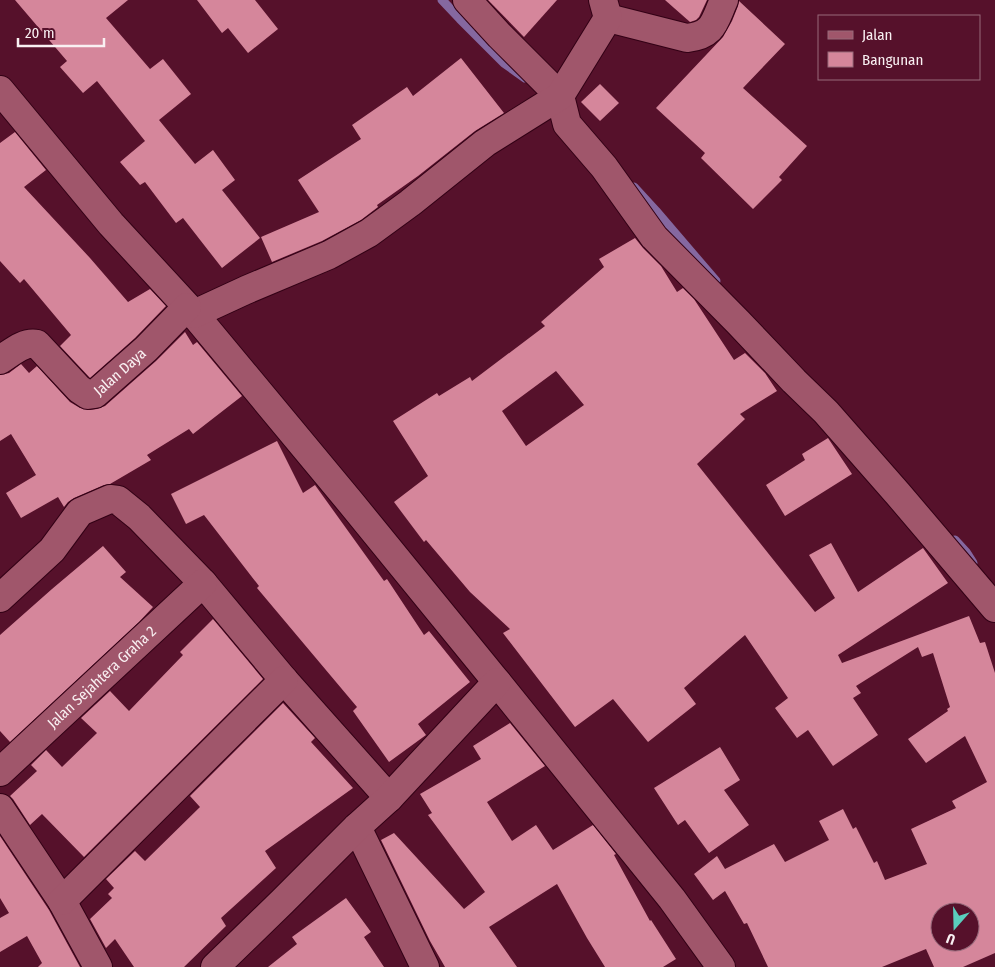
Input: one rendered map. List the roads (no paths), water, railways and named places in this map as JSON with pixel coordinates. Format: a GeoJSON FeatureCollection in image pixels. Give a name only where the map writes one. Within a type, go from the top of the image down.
{"type":"FeatureCollection","features":[{"type":"Feature","properties":{"kind":"street"},"geometry":{"type":"LineString","coordinates":[[467,0],[560,96],[567,124],[604,166],[654,237],[826,412],[995,608]]}},
{"type":"Feature","properties":{"kind":"street"},"geometry":{"type":"LineString","coordinates":[[191,311],[329,255],[369,233],[485,144],[560,96],[606,9],[687,38],[698,36],[711,29],[724,0]]}},
{"type":"Feature","properties":{"kind":"street"},"geometry":{"type":"LineString","coordinates":[[0,90],[111,224],[191,311],[351,503],[672,899],[721,967]]}},
{"type":"Feature","properties":{"kind":"street","name":"Jalan Daya"},"geometry":{"type":"LineString","coordinates":[[0,360],[24,345],[37,344],[79,389],[88,395],[95,394],[191,311]]}},
{"type":"Feature","properties":{"kind":"street"},"geometry":{"type":"LineString","coordinates":[[0,598],[52,550],[80,512],[110,499],[118,500],[139,517],[203,583],[284,680],[389,798]]}},
{"type":"Feature","properties":{"kind":"street","name":"Jalan Sejahtera Graha 2"},"geometry":{"type":"LineString","coordinates":[[0,772],[203,583]]}},
{"type":"Feature","properties":{"kind":"street"},"geometry":{"type":"LineString","coordinates":[[62,901],[284,680]]}},
{"type":"Feature","properties":{"kind":"street"},"geometry":{"type":"LineString","coordinates":[[214,967],[389,798],[497,682]]}},
{"type":"Feature","properties":{"kind":"street"},"geometry":{"type":"LineString","coordinates":[[0,808],[62,901],[98,967]]}},
{"type":"Feature","properties":{"kind":"street"},"geometry":{"type":"LineString","coordinates":[[357,827],[425,967]]}},
{"type":"Feature","properties":{"kind":"waterway"},"geometry":{"type":"LineString","coordinates":[[442,0],[504,63],[525,78]]}},
{"type":"Feature","properties":{"kind":"waterway"},"geometry":{"type":"LineString","coordinates":[[634,187],[716,281]]}},
{"type":"Feature","properties":{"kind":"waterway"},"geometry":{"type":"LineString","coordinates":[[955,540],[973,563]]}}]}
